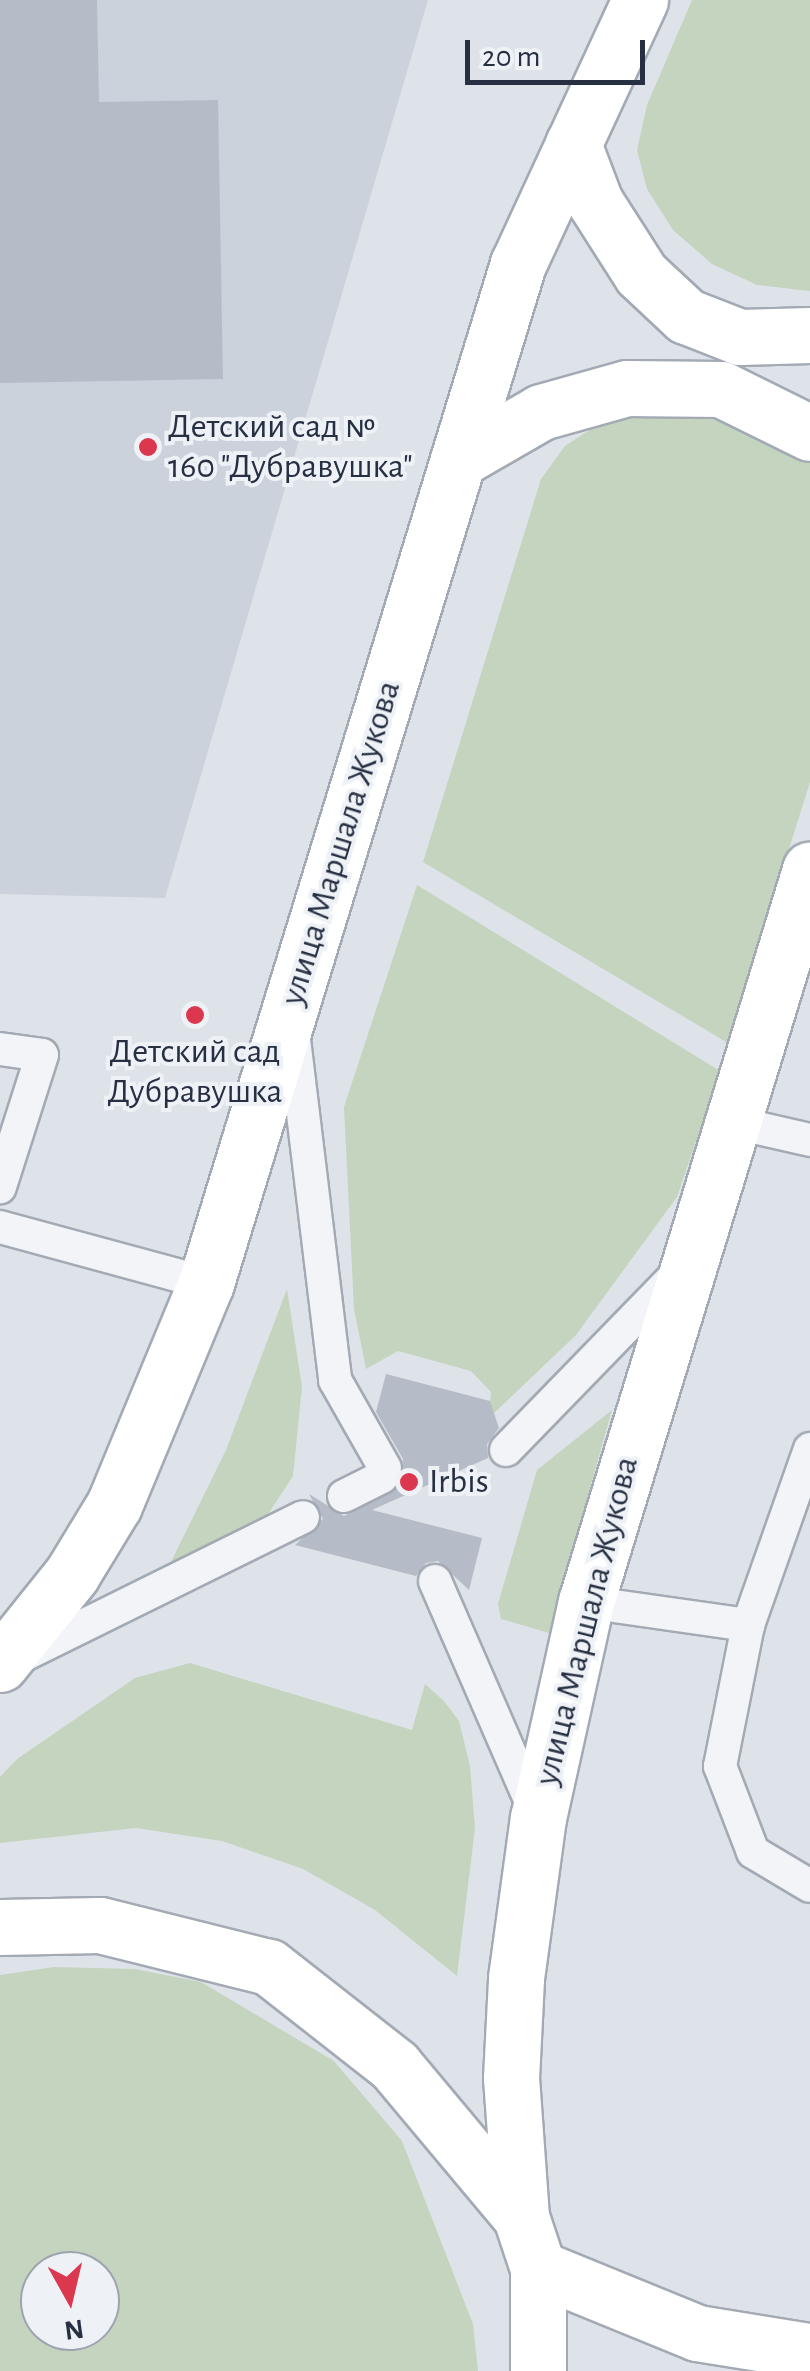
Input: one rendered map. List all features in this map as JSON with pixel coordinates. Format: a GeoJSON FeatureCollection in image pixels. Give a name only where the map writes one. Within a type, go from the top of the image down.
{"type":"FeatureCollection","features":[{"type":"Feature","properties":{"kind":"main road","name":"улица Маршала Жукова"},"geometry":{"type":"LineString","coordinates":[[0,1665],[72,1574],[114,1505],[206,1283],[518,264],[640,0]]}},
{"type":"Feature","properties":{"kind":"main road"},"geometry":{"type":"LineString","coordinates":[[573,144],[595,202],[641,274],[686,316],[740,337],[810,335]]}},
{"type":"Feature","properties":{"kind":"main road"},"geometry":{"type":"LineString","coordinates":[[458,460],[541,412],[627,388],[721,389],[810,432]]}},
{"type":"Feature","properties":{"kind":"main road","name":"улица Маршала Жукова"},"geometry":{"type":"LineString","coordinates":[[521,2217],[511,2078],[538,1818],[586,1602],[684,1267],[810,870]]}},
{"type":"Feature","properties":{"kind":"main road"},"geometry":{"type":"LineString","coordinates":[[0,1927],[100,1925],[269,1967],[394,2065],[521,2217],[538,2268],[538,2371]]}},
{"type":"Feature","properties":{"kind":"main road"},"geometry":{"type":"LineString","coordinates":[[538,2268],[697,2333],[810,2351]]}},
{"type":"Feature","properties":{"kind":"lane"},"geometry":{"type":"LineString","coordinates":[[290,1006],[335,1380],[384,1473],[344,1496]]}},
{"type":"Feature","properties":{"kind":"lane"},"geometry":{"type":"LineString","coordinates":[[0,1049],[42,1054],[0,1187]]}},
{"type":"Feature","properties":{"kind":"lane"},"geometry":{"type":"LineString","coordinates":[[731,1122],[810,1140]]}},
{"type":"Feature","properties":{"kind":"lane"},"geometry":{"type":"LineString","coordinates":[[0,1227],[206,1283]]}},
{"type":"Feature","properties":{"kind":"lane"},"geometry":{"type":"LineString","coordinates":[[506,1450],[684,1267]]}},
{"type":"Feature","properties":{"kind":"lane"},"geometry":{"type":"LineString","coordinates":[[810,1449],[748,1625],[720,1766],[753,1852],[810,1886]]}},
{"type":"Feature","properties":{"kind":"lane"},"geometry":{"type":"LineString","coordinates":[[0,1665],[303,1517]]}},
{"type":"Feature","properties":{"kind":"lane"},"geometry":{"type":"LineString","coordinates":[[435,1580],[538,1818]]}},
{"type":"Feature","properties":{"kind":"lane"},"geometry":{"type":"LineString","coordinates":[[586,1602],[748,1625]]}},
{"type":"Feature","properties":{"kind":"shaded area","name":"Детский сад № 160 \"Дубравушка\""},"geometry":{"type":"Polygon","coordinates":[[[0,0],[428,0],[165,898],[0,894],[0,0]]]}},
{"type":"Feature","properties":{"kind":"green space"},"geometry":{"type":"Polygon","coordinates":[[[692,0],[810,0],[810,291],[757,285],[712,264],[673,230],[647,189],[637,150],[647,105],[692,0]]]}},
{"type":"Feature","properties":{"kind":"green space"},"geometry":{"type":"Polygon","coordinates":[[[703,404],[810,456],[810,782],[728,1043],[423,862],[541,479],[565,446],[605,420],[648,407],[703,404]]]}},
{"type":"Feature","properties":{"kind":"green space"},"geometry":{"type":"Polygon","coordinates":[[[417,885],[720,1071],[677,1197],[576,1335],[489,1418],[491,1392],[471,1371],[398,1351],[366,1369],[354,1309],[344,1107],[417,885]]]}},
{"type":"Feature","properties":{"kind":"green space"},"geometry":{"type":"Polygon","coordinates":[[[287,1289],[302,1387],[293,1476],[261,1525],[168,1568],[226,1450],[287,1289]]]}},
{"type":"Feature","properties":{"kind":"green space"},"geometry":{"type":"Polygon","coordinates":[[[612,1410],[549,1633],[501,1619],[498,1604],[537,1470],[612,1410]]]}},
{"type":"Feature","properties":{"kind":"green space"},"geometry":{"type":"Polygon","coordinates":[[[190,1663],[412,1730],[425,1684],[444,1701],[459,1721],[470,1766],[475,1828],[457,1976],[375,1910],[303,1869],[222,1841],[136,1828],[0,1843],[0,1777],[17,1759],[135,1678],[190,1663]]]}},
{"type":"Feature","properties":{"kind":"green space"},"geometry":{"type":"Polygon","coordinates":[[[54,1967],[135,1969],[201,1982],[334,2061],[402,2141],[473,2324],[478,2371],[0,2371],[0,1975],[54,1967]]]}},
{"type":"Feature","properties":{"kind":"building"},"geometry":{"type":"Polygon","coordinates":[[[0,0],[97,0],[99,102],[218,100],[223,379],[0,383],[0,0]]]}},
{"type":"Feature","properties":{"kind":"building","name":"Irbis"},"geometry":{"type":"Polygon","coordinates":[[[386,1374],[490,1401],[499,1428],[487,1444],[488,1458],[372,1510],[482,1538],[469,1590],[438,1561],[426,1563],[416,1576],[295,1545],[323,1519],[309,1494],[344,1516],[399,1487],[403,1459],[376,1412],[386,1374]]]}},
{"type":"Feature","properties":{"kind":"place","name":"Детский сад № 160 \"Дубравушка\""},"geometry":{"type":"Point","coordinates":[148,447]}},
{"type":"Feature","properties":{"kind":"place","name":"Детский сад Дубравушка"},"geometry":{"type":"Point","coordinates":[195,1015]}},
{"type":"Feature","properties":{"kind":"place","name":"Irbis"},"geometry":{"type":"Point","coordinates":[409,1482]}}]}
